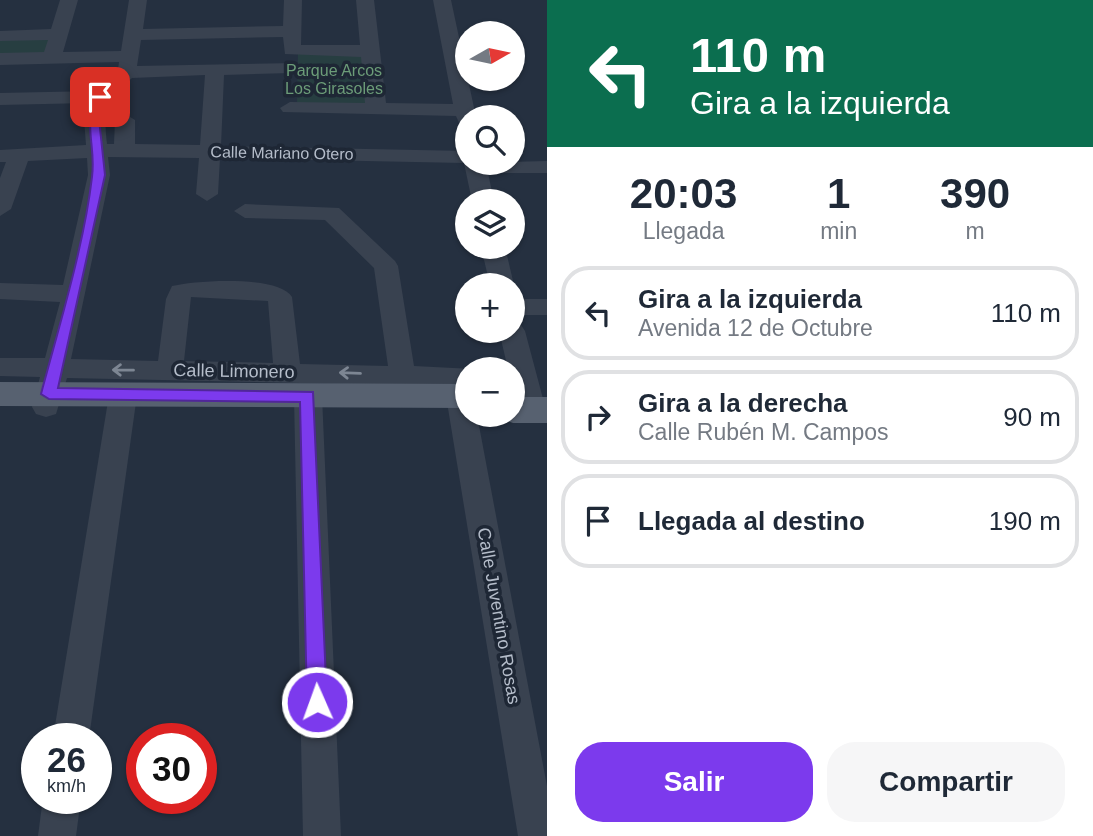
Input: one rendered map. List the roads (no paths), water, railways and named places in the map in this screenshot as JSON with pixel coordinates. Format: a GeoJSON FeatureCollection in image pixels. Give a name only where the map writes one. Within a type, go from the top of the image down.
{"type":"FeatureCollection","features":[{"type":"Feature","properties":{"kind":"main road"},"geometry":{"type":"LineString","coordinates":[[0,394],[50,390],[122,401],[404,385],[455,396]]}},
{"type":"Feature","properties":{"kind":"main road"},"geometry":{"type":"LineString","coordinates":[[0,406],[50,390]]}},
{"type":"Feature","properties":{"kind":"main road"},"geometry":{"type":"LineString","coordinates":[[301,392],[455,398]]}},
{"type":"Feature","properties":{"kind":"street"},"geometry":{"type":"LineString","coordinates":[[52,58],[69,0]]}},
{"type":"Feature","properties":{"kind":"street"},"geometry":{"type":"LineString","coordinates":[[50,390],[99,175],[93,119],[100,97],[131,54],[138,0]]}},
{"type":"Feature","properties":{"kind":"street"},"geometry":{"type":"LineString","coordinates":[[293,0],[291,72],[294,153]]}},
{"type":"Feature","properties":{"kind":"street"},"geometry":{"type":"LineString","coordinates":[[365,0],[376,108]]}},
{"type":"Feature","properties":{"kind":"street"},"geometry":{"type":"LineString","coordinates":[[442,0],[464,105]]}},
{"type":"Feature","properties":{"kind":"street"},"geometry":{"type":"LineString","coordinates":[[0,36],[60,34]]}},
{"type":"Feature","properties":{"kind":"street"},"geometry":{"type":"LineString","coordinates":[[131,54],[215,68],[291,72],[369,51]]}},
{"type":"Feature","properties":{"kind":"street"},"geometry":{"type":"LineString","coordinates":[[0,59],[131,54],[291,72],[376,108],[455,115]]}},
{"type":"Feature","properties":{"kind":"street"},"geometry":{"type":"LineString","coordinates":[[207,194],[215,68]]}},
{"type":"Feature","properties":{"kind":"street"},"geometry":{"type":"LineString","coordinates":[[0,99],[100,97]]}},
{"type":"Feature","properties":{"kind":"street"},"geometry":{"type":"LineString","coordinates":[[124,150],[125,120]]}},
{"type":"Feature","properties":{"kind":"street","name":"Calle Mariano Otero"},"geometry":{"type":"LineString","coordinates":[[10,156],[97,150],[294,153],[455,172]]}},
{"type":"Feature","properties":{"kind":"street"},"geometry":{"type":"LineString","coordinates":[[0,209],[10,156]]}},
{"type":"Feature","properties":{"kind":"street"},"geometry":{"type":"LineString","coordinates":[[525,169],[547,167]]}},
{"type":"Feature","properties":{"kind":"street"},"geometry":{"type":"LineString","coordinates":[[488,175],[547,180]]}},
{"type":"Feature","properties":{"kind":"street"},"geometry":{"type":"LineString","coordinates":[[245,211],[331,212],[386,266],[404,385]]}},
{"type":"Feature","properties":{"kind":"street"},"geometry":{"type":"LineString","coordinates":[[170,370],[181,292],[192,289],[270,292],[280,297],[301,392],[322,836]]}},
{"type":"Feature","properties":{"kind":"street"},"geometry":{"type":"LineString","coordinates":[[0,291],[74,294]]}},
{"type":"Feature","properties":{"kind":"street"},"geometry":{"type":"LineString","coordinates":[[525,307],[547,307]]}},
{"type":"Feature","properties":{"kind":"street"},"geometry":{"type":"LineString","coordinates":[[515,343],[529,395]]}},
{"type":"Feature","properties":{"kind":"street","name":"Calle Limonero"},"geometry":{"type":"LineString","coordinates":[[0,367],[50,390],[170,370],[301,392]]}},
{"type":"Feature","properties":{"kind":"street"},"geometry":{"type":"LineString","coordinates":[[73,723],[122,401]]}},
{"type":"Feature","properties":{"kind":"street","name":"Calle Juventino Rosas"},"geometry":{"type":"LineString","coordinates":[[470,427],[537,836]]}},
{"type":"Feature","properties":{"kind":"street"},"geometry":{"type":"LineString","coordinates":[[57,836],[60,814]]}},
{"type":"Feature","properties":{"kind":"park label","name":"Parque Arcos Los Girasoles"},"geometry":{"type":"Point","coordinates":[334,79]}}]}
